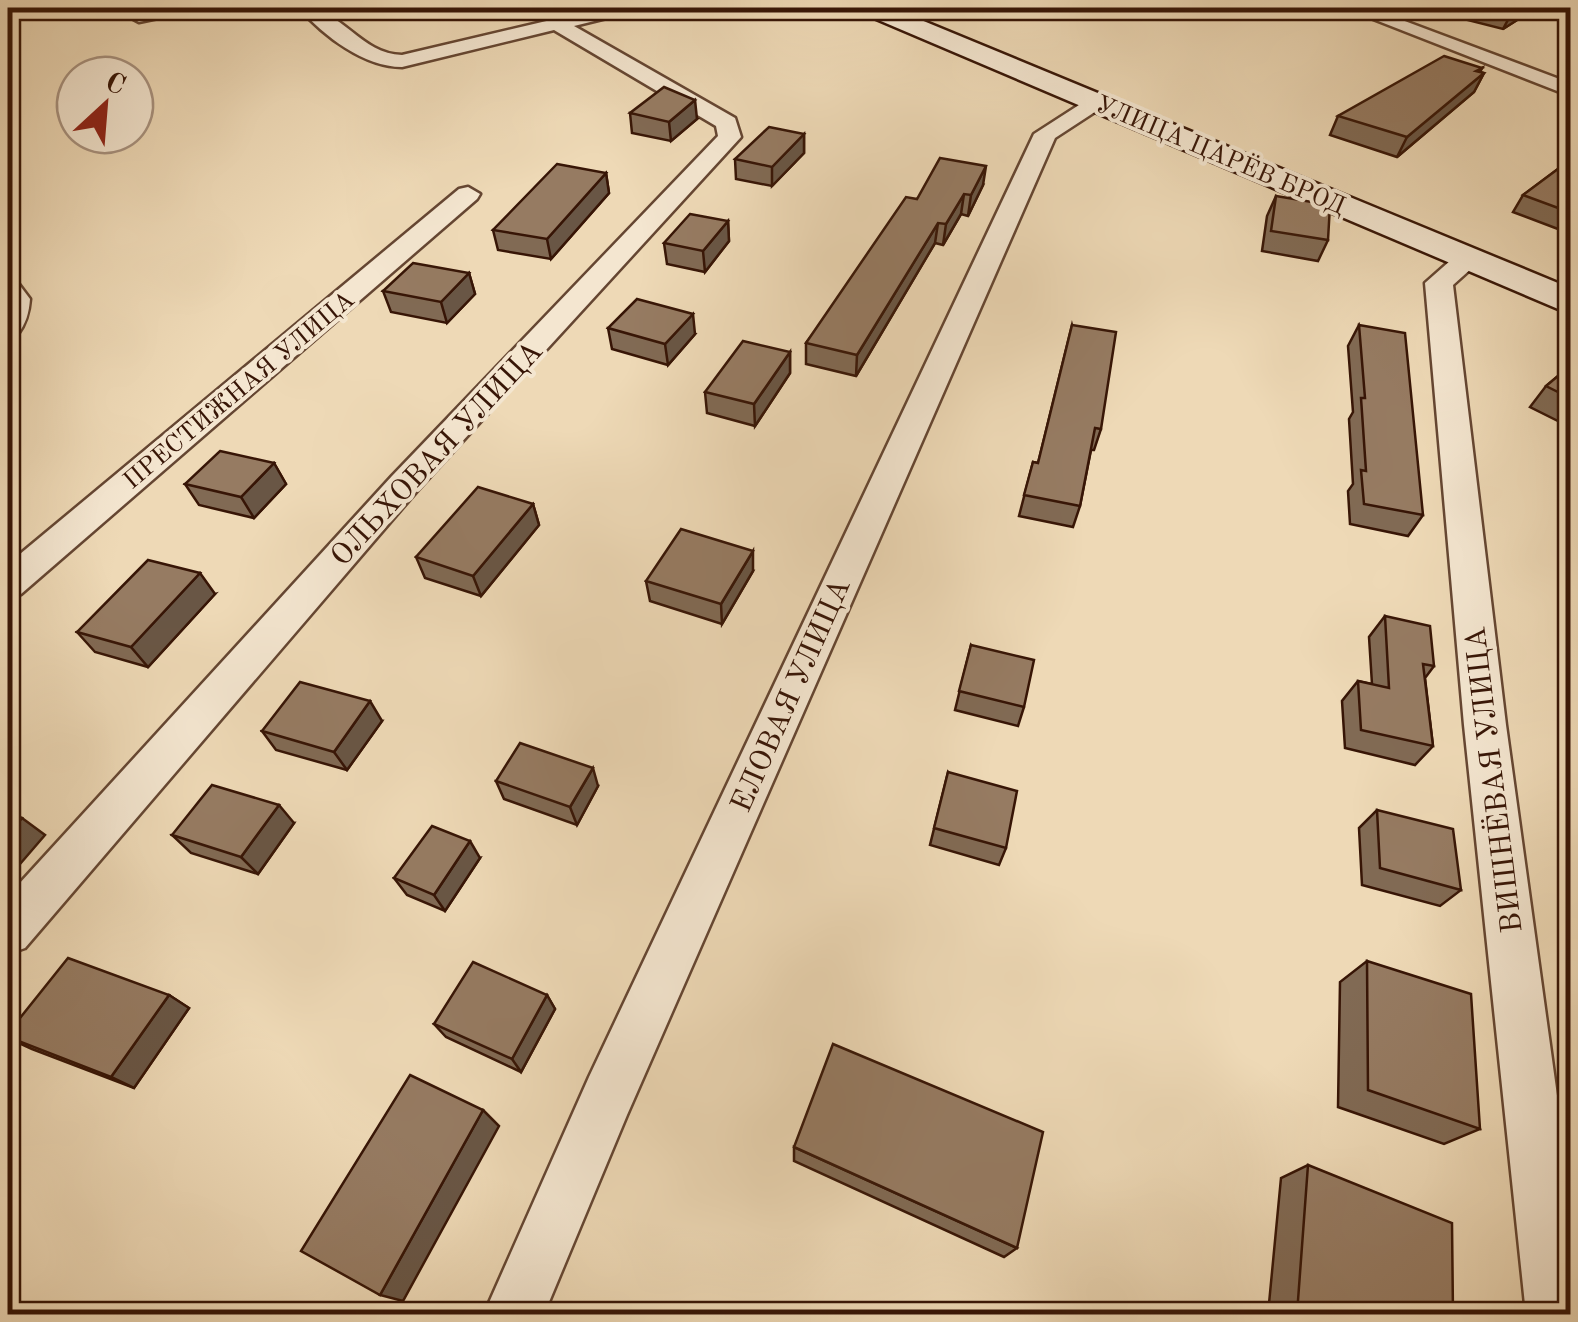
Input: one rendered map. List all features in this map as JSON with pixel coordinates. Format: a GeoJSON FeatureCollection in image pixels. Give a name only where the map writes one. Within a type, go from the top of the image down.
{"type":"FeatureCollection","features":[{"type":"Feature","properties":{"kind":"street"},"geometry":{"type":"LineString","coordinates":[[122,8],[139,16],[180,8]]}},
{"type":"Feature","properties":{"kind":"street"},"geometry":{"type":"LineString","coordinates":[[308,8],[382,61],[402,61],[624,8]]}},
{"type":"Feature","properties":{"kind":"street","name":"УЛИЦА ЦАРЁВ БРОД"},"geometry":{"type":"LineString","coordinates":[[870,8],[1570,302]]}},
{"type":"Feature","properties":{"kind":"street"},"geometry":{"type":"LineString","coordinates":[[1354,8],[1570,90]]}},
{"type":"Feature","properties":{"kind":"street","name":"ОЛЬХОВАЯ УЛИЦА"},"geometry":{"type":"LineString","coordinates":[[8,932],[404,484],[730,137],[728,122],[557,24]]}},
{"type":"Feature","properties":{"kind":"street","name":"ЕЛОВАЯ УЛИЦА"},"geometry":{"type":"LineString","coordinates":[[514,1314],[608,1096],[1045,134],[1096,100]]}},
{"type":"Feature","properties":{"kind":"street","name":"ПРЕСТИЖНАЯ УЛИЦА"},"geometry":{"type":"LineString","coordinates":[[8,584],[468,194]]}},
{"type":"Feature","properties":{"kind":"street","name":"ВИШНЁВАЯ УЛИЦА"},"geometry":{"type":"LineString","coordinates":[[1469,258],[1438,283],[1485,725],[1557,1314]]}},
{"type":"Feature","properties":{"kind":"street"},"geometry":{"type":"LineString","coordinates":[[8,289],[16,299],[15,314],[8,328]]}},
{"type":"Feature","properties":{"kind":"building"},"geometry":{"type":"Polygon","coordinates":[[[1469,8],[1525,8],[1509,18],[1469,8]]]}},
{"type":"Feature","properties":{"kind":"building"},"geometry":{"type":"Polygon","coordinates":[[[1444,56],[1482,68],[1476,71],[1484,73],[1407,137],[1338,116],[1444,56]]]}},
{"type":"Feature","properties":{"kind":"building"},"geometry":{"type":"Polygon","coordinates":[[[664,87],[695,100],[669,122],[630,113],[664,87]]]}},
{"type":"Feature","properties":{"kind":"building"},"geometry":{"type":"Polygon","coordinates":[[[769,127],[804,134],[772,167],[735,159],[769,127]]]}},
{"type":"Feature","properties":{"kind":"building"},"geometry":{"type":"Polygon","coordinates":[[[940,158],[986,166],[971,195],[964,194],[946,224],[938,223],[857,355],[806,343],[906,197],[917,199],[940,158]]]}},
{"type":"Feature","properties":{"kind":"building"},"geometry":{"type":"Polygon","coordinates":[[[1570,160],[1569,212],[1523,195],[1570,160]]]}},
{"type":"Feature","properties":{"kind":"building"},"geometry":{"type":"Polygon","coordinates":[[[557,164],[606,173],[547,239],[493,230],[557,164]]]}},
{"type":"Feature","properties":{"kind":"building"},"geometry":{"type":"Polygon","coordinates":[[[1276,196],[1330,205],[1328,240],[1271,231],[1276,196]]]}},
{"type":"Feature","properties":{"kind":"building"},"geometry":{"type":"Polygon","coordinates":[[[690,214],[728,221],[703,251],[664,243],[690,214]]]}},
{"type":"Feature","properties":{"kind":"building"},"geometry":{"type":"Polygon","coordinates":[[[413,263],[469,273],[441,302],[383,291],[413,263]]]}},
{"type":"Feature","properties":{"kind":"building"},"geometry":{"type":"Polygon","coordinates":[[[637,299],[693,314],[665,344],[608,328],[637,299]]]}},
{"type":"Feature","properties":{"kind":"building"},"geometry":{"type":"Polygon","coordinates":[[[1072,325],[1116,332],[1101,429],[1095,428],[1080,506],[1024,495],[1033,462],[1038,463],[1072,325]]]}},
{"type":"Feature","properties":{"kind":"building"},"geometry":{"type":"Polygon","coordinates":[[[1359,325],[1405,333],[1423,515],[1364,504],[1361,398],[1365,398],[1359,325]]]}},
{"type":"Feature","properties":{"kind":"building"},"geometry":{"type":"Polygon","coordinates":[[[743,341],[790,352],[754,404],[705,392],[743,341]]]}},
{"type":"Feature","properties":{"kind":"building"},"geometry":{"type":"Polygon","coordinates":[[[1570,366],[1570,398],[1546,386],[1570,366]]]}},
{"type":"Feature","properties":{"kind":"building"},"geometry":{"type":"Polygon","coordinates":[[[220,451],[274,463],[241,497],[185,484],[220,451]]]}},
{"type":"Feature","properties":{"kind":"building"},"geometry":{"type":"Polygon","coordinates":[[[478,487],[533,504],[473,576],[416,557],[478,487]]]}},
{"type":"Feature","properties":{"kind":"building"},"geometry":{"type":"Polygon","coordinates":[[[681,529],[753,551],[721,604],[646,581],[681,529]]]}},
{"type":"Feature","properties":{"kind":"building"},"geometry":{"type":"Polygon","coordinates":[[[148,560],[200,573],[131,647],[77,632],[148,560]]]}},
{"type":"Feature","properties":{"kind":"building"},"geometry":{"type":"Polygon","coordinates":[[[1385,616],[1430,626],[1434,666],[1423,664],[1433,746],[1361,730],[1358,681],[1389,688],[1385,616]]]}},
{"type":"Feature","properties":{"kind":"building"},"geometry":{"type":"Polygon","coordinates":[[[971,645],[1034,660],[1024,707],[959,691],[971,645]]]}},
{"type":"Feature","properties":{"kind":"building"},"geometry":{"type":"Polygon","coordinates":[[[300,682],[370,701],[334,752],[262,731],[300,682]]]}},
{"type":"Feature","properties":{"kind":"building"},"geometry":{"type":"Polygon","coordinates":[[[520,743],[593,768],[570,807],[496,781],[520,743]]]}},
{"type":"Feature","properties":{"kind":"building"},"geometry":{"type":"Polygon","coordinates":[[[948,772],[1017,791],[1006,848],[934,828],[948,772]]]}},
{"type":"Feature","properties":{"kind":"building"},"geometry":{"type":"Polygon","coordinates":[[[212,785],[279,805],[241,857],[172,835],[212,785]]]}},
{"type":"Feature","properties":{"kind":"building"},"geometry":{"type":"Polygon","coordinates":[[[1377,810],[1453,829],[1461,890],[1380,868],[1377,810]]]}},
{"type":"Feature","properties":{"kind":"building"},"geometry":{"type":"Polygon","coordinates":[[[8,813],[22,818],[8,834],[8,813]]]}},
{"type":"Feature","properties":{"kind":"building"},"geometry":{"type":"Polygon","coordinates":[[[432,826],[470,841],[434,895],[394,878],[432,826]]]}},
{"type":"Feature","properties":{"kind":"building"},"geometry":{"type":"Polygon","coordinates":[[[68,958],[169,995],[111,1077],[8,1037],[68,958]]]}},
{"type":"Feature","properties":{"kind":"building"},"geometry":{"type":"Polygon","coordinates":[[[1367,961],[1471,994],[1480,1129],[1368,1090],[1367,961]]]}},
{"type":"Feature","properties":{"kind":"building"},"geometry":{"type":"Polygon","coordinates":[[[473,962],[547,995],[512,1059],[434,1024],[473,962]]]}},
{"type":"Feature","properties":{"kind":"building"},"geometry":{"type":"Polygon","coordinates":[[[833,1044],[1043,1132],[1017,1248],[794,1147],[833,1044]]]}},
{"type":"Feature","properties":{"kind":"building"},"geometry":{"type":"Polygon","coordinates":[[[410,1075],[483,1110],[380,1295],[301,1251],[410,1075]]]}},
{"type":"Feature","properties":{"kind":"building"},"geometry":{"type":"Polygon","coordinates":[[[1308,1165],[1452,1223],[1453,1314],[1297,1314],[1308,1165]]]}}]}
